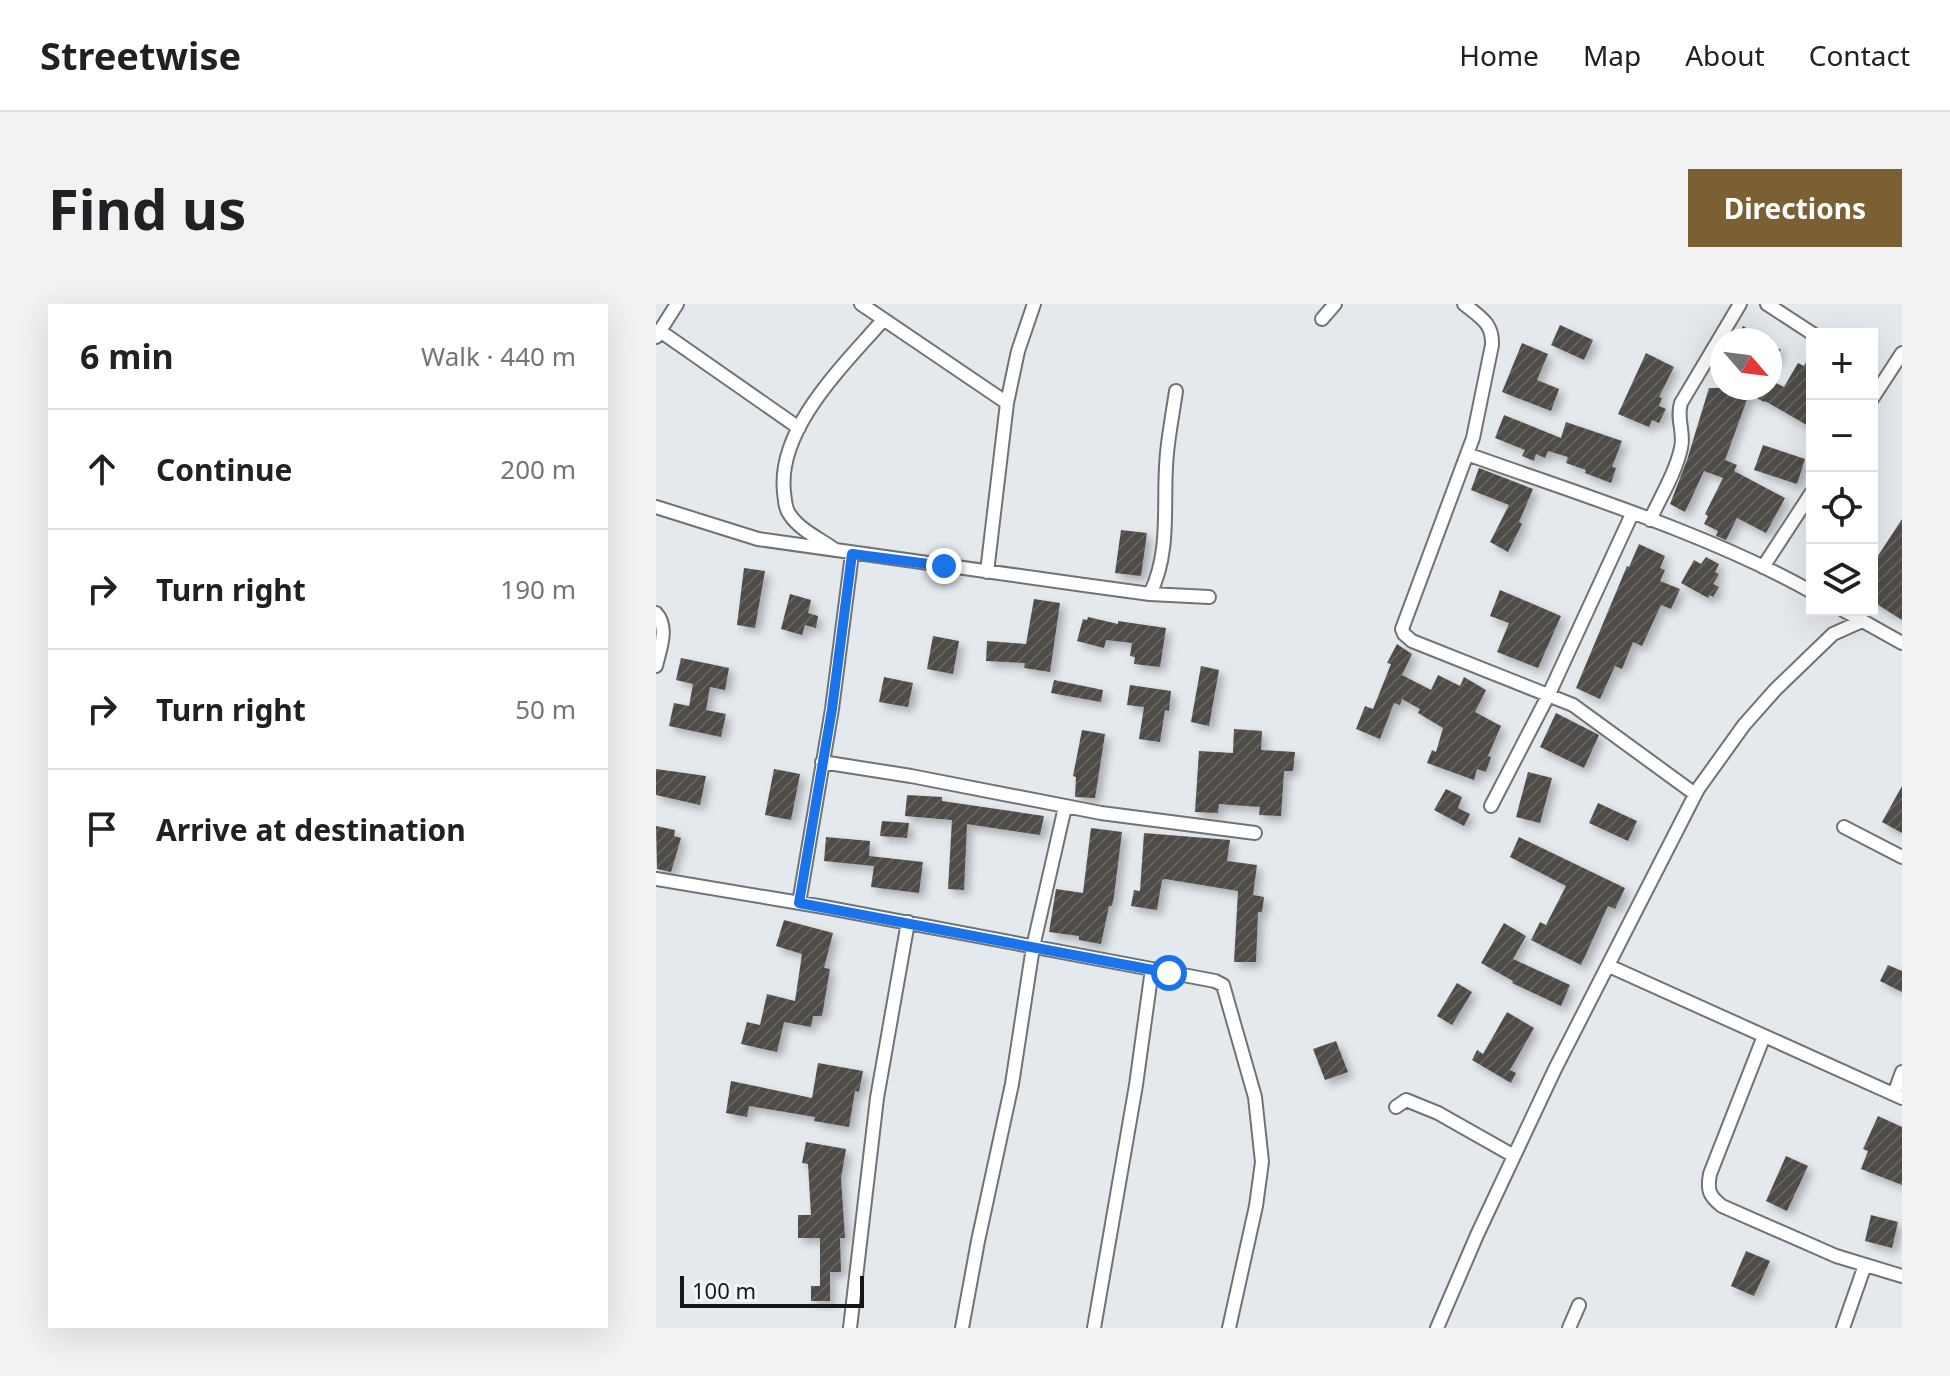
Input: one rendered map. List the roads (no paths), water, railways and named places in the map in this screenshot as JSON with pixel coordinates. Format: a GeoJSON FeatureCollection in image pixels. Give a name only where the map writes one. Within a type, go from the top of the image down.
{"type":"FeatureCollection","features":[{"type":"Feature","properties":{"kind":"street"},"geometry":{"type":"LineString","coordinates":[[677,304],[658,334],[799,428]]}},
{"type":"Feature","properties":{"kind":"street"},"geometry":{"type":"LineString","coordinates":[[861,304],[1007,403]]}},
{"type":"Feature","properties":{"kind":"street"},"geometry":{"type":"LineString","coordinates":[[987,572],[1007,403],[1018,351],[1034,304]]}},
{"type":"Feature","properties":{"kind":"street"},"geometry":{"type":"LineString","coordinates":[[1322,319],[1335,304]]}},
{"type":"Feature","properties":{"kind":"street"},"geometry":{"type":"LineString","coordinates":[[1464,304],[1488,323],[1492,334],[1473,438],[1402,629],[1404,634],[1412,641],[1573,705],[1695,794]]}},
{"type":"Feature","properties":{"kind":"street"},"geometry":{"type":"LineString","coordinates":[[1650,520],[1681,450],[1678,412],[1681,403],[1740,304]]}},
{"type":"Feature","properties":{"kind":"street"},"geometry":{"type":"LineString","coordinates":[[1767,304],[1806,329]]}},
{"type":"Feature","properties":{"kind":"street"},"geometry":{"type":"LineString","coordinates":[[837,550],[799,525],[786,509],[783,486],[786,462],[805,416],[836,373],[883,320]]}},
{"type":"Feature","properties":{"kind":"street"},"geometry":{"type":"LineString","coordinates":[[1878,376],[1902,353]]}},
{"type":"Feature","properties":{"kind":"street"},"geometry":{"type":"LineString","coordinates":[[1150,594],[1160,574],[1165,547],[1167,454],[1176,391]]}},
{"type":"Feature","properties":{"kind":"street"},"geometry":{"type":"LineString","coordinates":[[1467,454],[1650,520],[1763,567],[1806,589]]}},
{"type":"Feature","properties":{"kind":"street"},"geometry":{"type":"LineString","coordinates":[[1763,567],[1806,501]]}},
{"type":"Feature","properties":{"kind":"street"},"geometry":{"type":"LineString","coordinates":[[656,507],[758,539],[1150,594],[1209,597]]}},
{"type":"Feature","properties":{"kind":"street"},"geometry":{"type":"LineString","coordinates":[[1491,806],[1549,694],[1632,514]]}},
{"type":"Feature","properties":{"kind":"street"},"geometry":{"type":"LineString","coordinates":[[799,903],[832,709],[852,554]]}},
{"type":"Feature","properties":{"kind":"street"},"geometry":{"type":"LineString","coordinates":[[656,613],[664,629],[656,666]]}},
{"type":"Feature","properties":{"kind":"street"},"geometry":{"type":"LineString","coordinates":[[1833,634],[1840,616]]}},
{"type":"Feature","properties":{"kind":"street"},"geometry":{"type":"LineString","coordinates":[[1853,616],[1902,643]]}},
{"type":"Feature","properties":{"kind":"street"},"geometry":{"type":"LineString","coordinates":[[1437,1328],[1555,1069],[1695,794],[1754,713],[1775,690],[1833,634],[1862,621]]}},
{"type":"Feature","properties":{"kind":"street"},"geometry":{"type":"LineString","coordinates":[[822,762],[911,776],[1065,807],[1255,833]]}},
{"type":"Feature","properties":{"kind":"street"},"geometry":{"type":"LineString","coordinates":[[962,1328],[1012,1084],[1033,947],[1065,807]]}},
{"type":"Feature","properties":{"kind":"street"},"geometry":{"type":"LineString","coordinates":[[1844,827],[1902,857]]}},
{"type":"Feature","properties":{"kind":"street"},"geometry":{"type":"LineString","coordinates":[[656,879],[908,922],[1223,985],[1255,1097],[1262,1162],[1256,1206],[1229,1328]]}},
{"type":"Feature","properties":{"kind":"street"},"geometry":{"type":"LineString","coordinates":[[850,1328],[877,1098],[908,922]]}},
{"type":"Feature","properties":{"kind":"street"},"geometry":{"type":"LineString","coordinates":[[1609,966],[1898,1096],[1902,1072]]}},
{"type":"Feature","properties":{"kind":"street"},"geometry":{"type":"LineString","coordinates":[[1094,1328],[1136,1085],[1152,969]]}},
{"type":"Feature","properties":{"kind":"street"},"geometry":{"type":"LineString","coordinates":[[1764,1036],[1710,1174],[1710,1197],[1722,1206],[1775,1230],[1902,1276]]}},
{"type":"Feature","properties":{"kind":"street"},"geometry":{"type":"LineString","coordinates":[[1396,1107],[1406,1100],[1426,1108],[1514,1156]]}},
{"type":"Feature","properties":{"kind":"street"},"geometry":{"type":"LineString","coordinates":[[1843,1328],[1865,1265]]}},
{"type":"Feature","properties":{"kind":"street"},"geometry":{"type":"LineString","coordinates":[[1569,1328],[1579,1305]]}}]}
